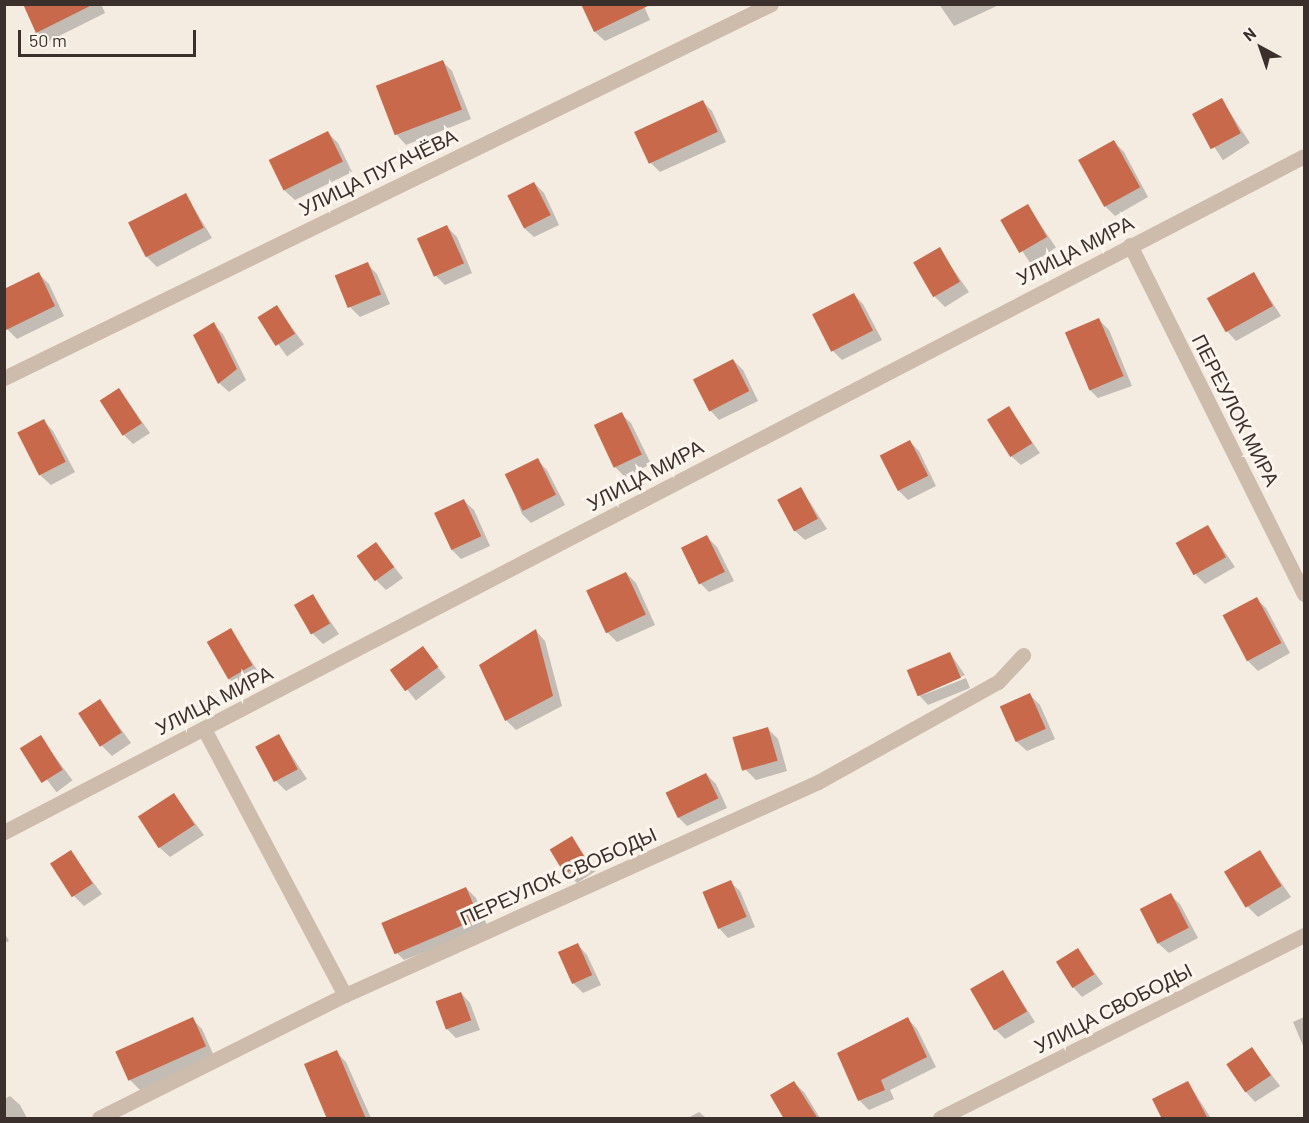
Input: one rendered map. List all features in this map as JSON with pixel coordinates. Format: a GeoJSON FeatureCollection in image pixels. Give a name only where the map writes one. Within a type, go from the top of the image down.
{"type":"FeatureCollection","features":[{"type":"Feature","properties":{"kind":"street","name":"УЛИЦА ПУГАЧЁВА"},"geometry":{"type":"LineString","coordinates":[[4,378],[771,4]]}},
{"type":"Feature","properties":{"kind":"street","name":"УЛИЦА МИРА"},"geometry":{"type":"LineString","coordinates":[[4,832],[1305,156]]}},
{"type":"Feature","properties":{"kind":"street","name":"ПЕРЕУЛОК МИРА"},"geometry":{"type":"LineString","coordinates":[[1130,245],[1305,594]]}},
{"type":"Feature","properties":{"kind":"street","name":"ПЕРЕУЛОК СВОБОДЫ"},"geometry":{"type":"LineString","coordinates":[[99,1119],[345,995],[818,782],[998,682],[1023,655]]}},
{"type":"Feature","properties":{"kind":"street"},"geometry":{"type":"LineString","coordinates":[[204,729],[345,995]]}},
{"type":"Feature","properties":{"kind":"street","name":"УЛИЦА СВОБОДЫ"},"geometry":{"type":"LineString","coordinates":[[939,1119],[1305,935]]}},
{"type":"Feature","properties":{"kind":"building"},"geometry":{"type":"Polygon","coordinates":[[[23,4],[94,4],[36,33],[23,4]]]}},
{"type":"Feature","properties":{"kind":"building"},"geometry":{"type":"Polygon","coordinates":[[[581,4],[652,4],[594,32],[581,4]]]}},
{"type":"Feature","properties":{"kind":"building"},"geometry":{"type":"Polygon","coordinates":[[[443,60],[462,109],[395,135],[376,86],[443,60]]]}},
{"type":"Feature","properties":{"kind":"building"},"geometry":{"type":"Polygon","coordinates":[[[1222,98],[1241,133],[1211,149],[1192,114],[1222,98]]]}},
{"type":"Feature","properties":{"kind":"building"},"geometry":{"type":"Polygon","coordinates":[[[703,100],[718,132],[649,164],[634,132],[703,100]]]}},
{"type":"Feature","properties":{"kind":"building"},"geometry":{"type":"Polygon","coordinates":[[[328,131],[343,162],[284,190],[269,160],[328,131]]]}},
{"type":"Feature","properties":{"kind":"building"},"geometry":{"type":"Polygon","coordinates":[[[1114,140],[1140,187],[1104,207],[1078,160],[1114,140]]]}},
{"type":"Feature","properties":{"kind":"building"},"geometry":{"type":"Polygon","coordinates":[[[534,182],[551,215],[524,229],[507,196],[534,182]]]}},
{"type":"Feature","properties":{"kind":"building"},"geometry":{"type":"Polygon","coordinates":[[[186,193],[204,228],[146,257],[128,223],[186,193]]]}},
{"type":"Feature","properties":{"kind":"building"},"geometry":{"type":"Polygon","coordinates":[[[1028,204],[1047,237],[1019,253],[1000,220],[1028,204]]]}},
{"type":"Feature","properties":{"kind":"building"},"geometry":{"type":"Polygon","coordinates":[[[447,225],[464,263],[434,277],[417,238],[447,225]]]}},
{"type":"Feature","properties":{"kind":"building"},"geometry":{"type":"Polygon","coordinates":[[[940,247],[960,282],[933,297],[913,262],[940,247]]]}},
{"type":"Feature","properties":{"kind":"building"},"geometry":{"type":"Polygon","coordinates":[[[368,262],[381,294],[348,308],[335,275],[368,262]]]}},
{"type":"Feature","properties":{"kind":"building"},"geometry":{"type":"Polygon","coordinates":[[[39,272],[55,306],[4,331],[4,289],[39,272]]]}},
{"type":"Feature","properties":{"kind":"building"},"geometry":{"type":"Polygon","coordinates":[[[1254,272],[1273,306],[1226,332],[1207,298],[1254,272]]]}},
{"type":"Feature","properties":{"kind":"building"},"geometry":{"type":"Polygon","coordinates":[[[854,293],[873,330],[831,352],[812,314],[854,293]]]}},
{"type":"Feature","properties":{"kind":"building"},"geometry":{"type":"Polygon","coordinates":[[[277,305],[295,334],[276,346],[257,317],[277,305]]]}},
{"type":"Feature","properties":{"kind":"building"},"geometry":{"type":"Polygon","coordinates":[[[1099,318],[1124,376],[1090,390],[1065,332],[1099,318]]]}},
{"type":"Feature","properties":{"kind":"building"},"geometry":{"type":"Polygon","coordinates":[[[214,322],[237,369],[218,384],[193,335],[214,322]]]}},
{"type":"Feature","properties":{"kind":"building"},"geometry":{"type":"Polygon","coordinates":[[[733,359],[749,391],[709,412],[693,379],[733,359]]]}},
{"type":"Feature","properties":{"kind":"building"},"geometry":{"type":"Polygon","coordinates":[[[119,388],[142,423],[123,436],[100,401],[119,388]]]}},
{"type":"Feature","properties":{"kind":"building"},"geometry":{"type":"Polygon","coordinates":[[[1009,406],[1032,443],[1010,457],[987,420],[1009,406]]]}},
{"type":"Feature","properties":{"kind":"building"},"geometry":{"type":"Polygon","coordinates":[[[622,412],[642,455],[614,468],[594,425],[622,412]]]}},
{"type":"Feature","properties":{"kind":"building"},"geometry":{"type":"Polygon","coordinates":[[[44,419],[66,462],[39,475],[17,433],[44,419]]]}},
{"type":"Feature","properties":{"kind":"building"},"geometry":{"type":"Polygon","coordinates":[[[910,440],[928,476],[898,491],[880,455],[910,440]]]}},
{"type":"Feature","properties":{"kind":"building"},"geometry":{"type":"Polygon","coordinates":[[[538,458],[556,495],[523,511],[505,474],[538,458]]]}},
{"type":"Feature","properties":{"kind":"building"},"geometry":{"type":"Polygon","coordinates":[[[801,487],[818,519],[794,531],[777,500],[801,487]]]}},
{"type":"Feature","properties":{"kind":"building"},"geometry":{"type":"Polygon","coordinates":[[[464,499],[481,536],[451,550],[434,513],[464,499]]]}},
{"type":"Feature","properties":{"kind":"building"},"geometry":{"type":"Polygon","coordinates":[[[1208,525],[1226,557],[1194,575],[1176,543],[1208,525]]]}},
{"type":"Feature","properties":{"kind":"building"},"geometry":{"type":"Polygon","coordinates":[[[707,535],[725,572],[699,585],[681,548],[707,535]]]}},
{"type":"Feature","properties":{"kind":"building"},"geometry":{"type":"Polygon","coordinates":[[[376,542],[394,567],[375,581],[357,556],[376,542]]]}},
{"type":"Feature","properties":{"kind":"building"},"geometry":{"type":"Polygon","coordinates":[[[626,572],[646,615],[606,633],[586,591],[626,572]]]}},
{"type":"Feature","properties":{"kind":"building"},"geometry":{"type":"Polygon","coordinates":[[[313,594],[330,623],[311,634],[294,605],[313,594]]]}},
{"type":"Feature","properties":{"kind":"building"},"geometry":{"type":"Polygon","coordinates":[[[1257,597],[1281,643],[1247,661],[1223,615],[1257,597]]]}},
{"type":"Feature","properties":{"kind":"building"},"geometry":{"type":"Polygon","coordinates":[[[231,628],[252,665],[228,679],[207,642],[231,628]]]}},
{"type":"Feature","properties":{"kind":"building"},"geometry":{"type":"Polygon","coordinates":[[[536,629],[553,696],[505,721],[479,665],[536,629]]]}},
{"type":"Feature","properties":{"kind":"building"},"geometry":{"type":"Polygon","coordinates":[[[423,646],[438,667],[405,691],[390,670],[423,646]]]}},
{"type":"Feature","properties":{"kind":"building"},"geometry":{"type":"Polygon","coordinates":[[[950,652],[961,678],[918,696],[907,670],[950,652]]]}},
{"type":"Feature","properties":{"kind":"building"},"geometry":{"type":"Polygon","coordinates":[[[1030,693],[1046,729],[1016,742],[1000,706],[1030,693]]]}},
{"type":"Feature","properties":{"kind":"building"},"geometry":{"type":"Polygon","coordinates":[[[100,699],[122,733],[100,747],[78,713],[100,699]]]}},
{"type":"Feature","properties":{"kind":"building"},"geometry":{"type":"Polygon","coordinates":[[[768,727],[778,761],[742,771],[732,737],[768,727]]]}},
{"type":"Feature","properties":{"kind":"building"},"geometry":{"type":"Polygon","coordinates":[[[279,734],[298,769],[274,782],[255,747],[279,734]]]}},
{"type":"Feature","properties":{"kind":"building"},"geometry":{"type":"Polygon","coordinates":[[[41,735],[63,770],[42,783],[20,748],[41,735]]]}},
{"type":"Feature","properties":{"kind":"building"},"geometry":{"type":"Polygon","coordinates":[[[706,773],[718,798],[678,818],[666,793],[706,773]]]}},
{"type":"Feature","properties":{"kind":"building"},"geometry":{"type":"Polygon","coordinates":[[[174,793],[195,825],[159,848],[138,816],[174,793]]]}},
{"type":"Feature","properties":{"kind":"building"},"geometry":{"type":"Polygon","coordinates":[[[572,836],[587,861],[565,874],[550,849],[572,836]]]}},
{"type":"Feature","properties":{"kind":"building"},"geometry":{"type":"Polygon","coordinates":[[[71,850],[93,884],[72,897],[50,864],[71,850]]]}},
{"type":"Feature","properties":{"kind":"building"},"geometry":{"type":"Polygon","coordinates":[[[1260,850],[1282,886],[1246,908],[1224,872],[1260,850]]]}},
{"type":"Feature","properties":{"kind":"building"},"geometry":{"type":"Polygon","coordinates":[[[731,880],[747,917],[718,929],[702,892],[731,880]]]}},
{"type":"Feature","properties":{"kind":"building"},"geometry":{"type":"Polygon","coordinates":[[[466,887],[479,918],[395,954],[381,923],[466,887]]]}},
{"type":"Feature","properties":{"kind":"building"},"geometry":{"type":"Polygon","coordinates":[[[1171,893],[1189,928],[1158,944],[1140,909],[1171,893]]]}},
{"type":"Feature","properties":{"kind":"building"},"geometry":{"type":"Polygon","coordinates":[[[578,943],[592,975],[572,984],[558,952],[578,943]]]}},
{"type":"Feature","properties":{"kind":"building"},"geometry":{"type":"Polygon","coordinates":[[[1078,948],[1094,974],[1072,988],[1056,962],[1078,948]]]}},
{"type":"Feature","properties":{"kind":"building"},"geometry":{"type":"Polygon","coordinates":[[[1003,970],[1027,1012],[994,1031],[970,989],[1003,970]]]}},
{"type":"Feature","properties":{"kind":"building"},"geometry":{"type":"Polygon","coordinates":[[[461,992],[471,1020],[446,1029],[436,1001],[461,992]]]}},
{"type":"Feature","properties":{"kind":"building"},"geometry":{"type":"Polygon","coordinates":[[[193,1017],[206,1046],[128,1081],[115,1052],[193,1017]]]}},
{"type":"Feature","properties":{"kind":"building"},"geometry":{"type":"Polygon","coordinates":[[[908,1017],[927,1057],[881,1080],[885,1090],[858,1101],[837,1053],[908,1017]]]}},
{"type":"Feature","properties":{"kind":"building"},"geometry":{"type":"Polygon","coordinates":[[[1252,1047],[1271,1075],[1245,1093],[1226,1064],[1252,1047]]]}},
{"type":"Feature","properties":{"kind":"building"},"geometry":{"type":"Polygon","coordinates":[[[337,1050],[366,1119],[327,1119],[304,1064],[337,1050]]]}},
{"type":"Feature","properties":{"kind":"building"},"geometry":{"type":"Polygon","coordinates":[[[794,1081],[818,1119],[784,1119],[770,1095],[794,1081]]]}},
{"type":"Feature","properties":{"kind":"building"},"geometry":{"type":"Polygon","coordinates":[[[1188,1081],[1208,1119],[1162,1119],[1152,1099],[1188,1081]]]}}]}
